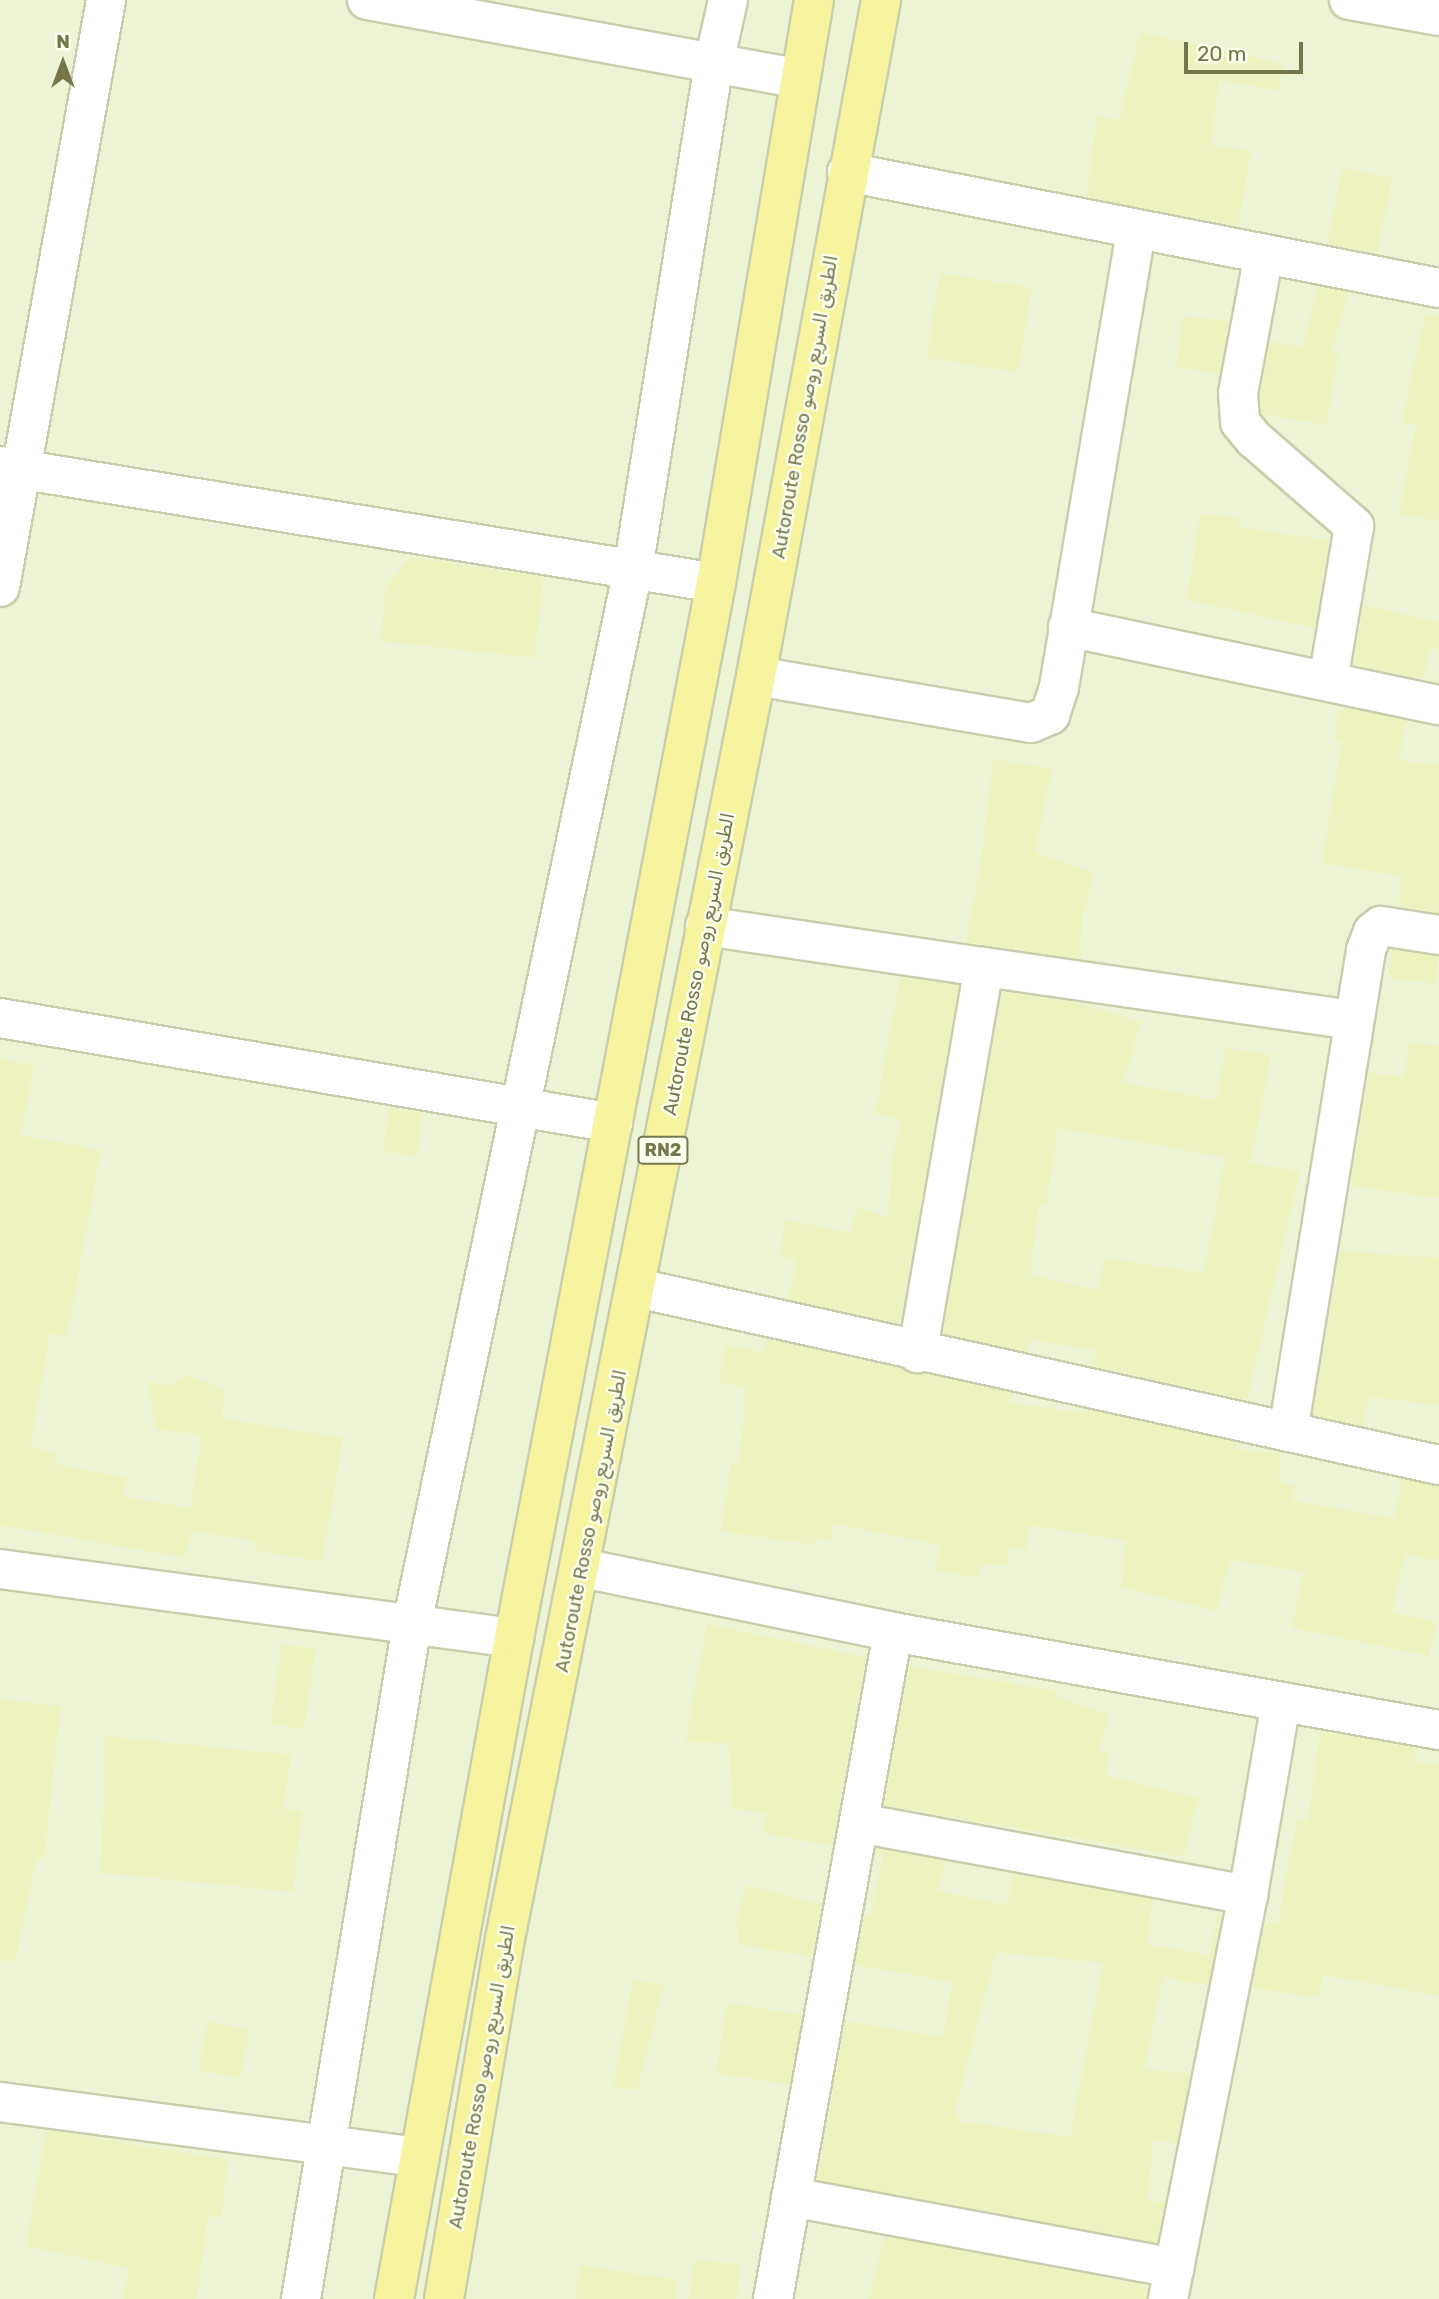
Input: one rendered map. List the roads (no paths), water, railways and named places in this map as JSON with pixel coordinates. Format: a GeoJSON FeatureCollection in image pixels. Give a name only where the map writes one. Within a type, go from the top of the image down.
{"type":"FeatureCollection","features":[{"type":"Feature","properties":{"kind":"highway","name":"RN2"},"geometry":{"type":"LineString","coordinates":[[394,2299],[514,1638],[716,583],[798,78],[814,0]]}},
{"type":"Feature","properties":{"kind":"highway","name":"Autoroute Rosso الطريق السريع روصو"},"geometry":{"type":"LineString","coordinates":[[444,2299],[505,1939],[582,1568],[705,926],[756,676],[847,172],[881,0]]}},
{"type":"Feature","properties":{"kind":"street"},"geometry":{"type":"LineString","coordinates":[[0,587],[10,468],[106,0]]}},
{"type":"Feature","properties":{"kind":"street"},"geometry":{"type":"LineString","coordinates":[[367,0],[798,78]]}},
{"type":"Feature","properties":{"kind":"street"},"geometry":{"type":"LineString","coordinates":[[301,2299],[412,1624],[523,1108],[633,570],[714,63],[728,0]]}},
{"type":"Feature","properties":{"kind":"street"},"geometry":{"type":"LineString","coordinates":[[1349,0],[1439,16]]}},
{"type":"Feature","properties":{"kind":"street"},"geometry":{"type":"LineString","coordinates":[[847,172],[1439,288]]}},
{"type":"Feature","properties":{"kind":"street"},"geometry":{"type":"LineString","coordinates":[[756,676],[1041,722],[1050,715],[1059,687],[1136,230]]}},
{"type":"Feature","properties":{"kind":"street"},"geometry":{"type":"LineString","coordinates":[[1264,254],[1238,393],[1240,422],[1254,439],[1353,526],[1328,681]]}},
{"type":"Feature","properties":{"kind":"street"},"geometry":{"type":"LineString","coordinates":[[10,468],[716,583]]}},
{"type":"Feature","properties":{"kind":"street"},"geometry":{"type":"LineString","coordinates":[[1068,628],[1439,705]]}},
{"type":"Feature","properties":{"kind":"street"},"geometry":{"type":"LineString","coordinates":[[705,926],[1354,1020]]}},
{"type":"Feature","properties":{"kind":"street"},"geometry":{"type":"LineString","coordinates":[[1288,1432],[1354,1020],[1373,932],[1381,926],[1439,935]]}},
{"type":"Feature","properties":{"kind":"street"},"geometry":{"type":"LineString","coordinates":[[917,1353],[984,967]]}},
{"type":"Feature","properties":{"kind":"street"},"geometry":{"type":"LineString","coordinates":[[0,1018],[613,1123]]}},
{"type":"Feature","properties":{"kind":"street"},"geometry":{"type":"LineString","coordinates":[[637,1288],[917,1353],[1439,1465]]}},
{"type":"Feature","properties":{"kind":"street"},"geometry":{"type":"LineString","coordinates":[[582,1568],[893,1632],[1439,1730]]}},
{"type":"Feature","properties":{"kind":"street"},"geometry":{"type":"LineString","coordinates":[[0,1569],[514,1638]]}},
{"type":"Feature","properties":{"kind":"street"},"geometry":{"type":"LineString","coordinates":[[773,2299],[893,1632]]}},
{"type":"Feature","properties":{"kind":"street"},"geometry":{"type":"LineString","coordinates":[[792,2197],[1171,2284],[1248,1895],[1281,1702]]}},
{"type":"Feature","properties":{"kind":"street"},"geometry":{"type":"LineString","coordinates":[[859,1823],[1248,1895]]}},
{"type":"Feature","properties":{"kind":"street"},"geometry":{"type":"LineString","coordinates":[[0,2102],[418,2157]]}}]}
